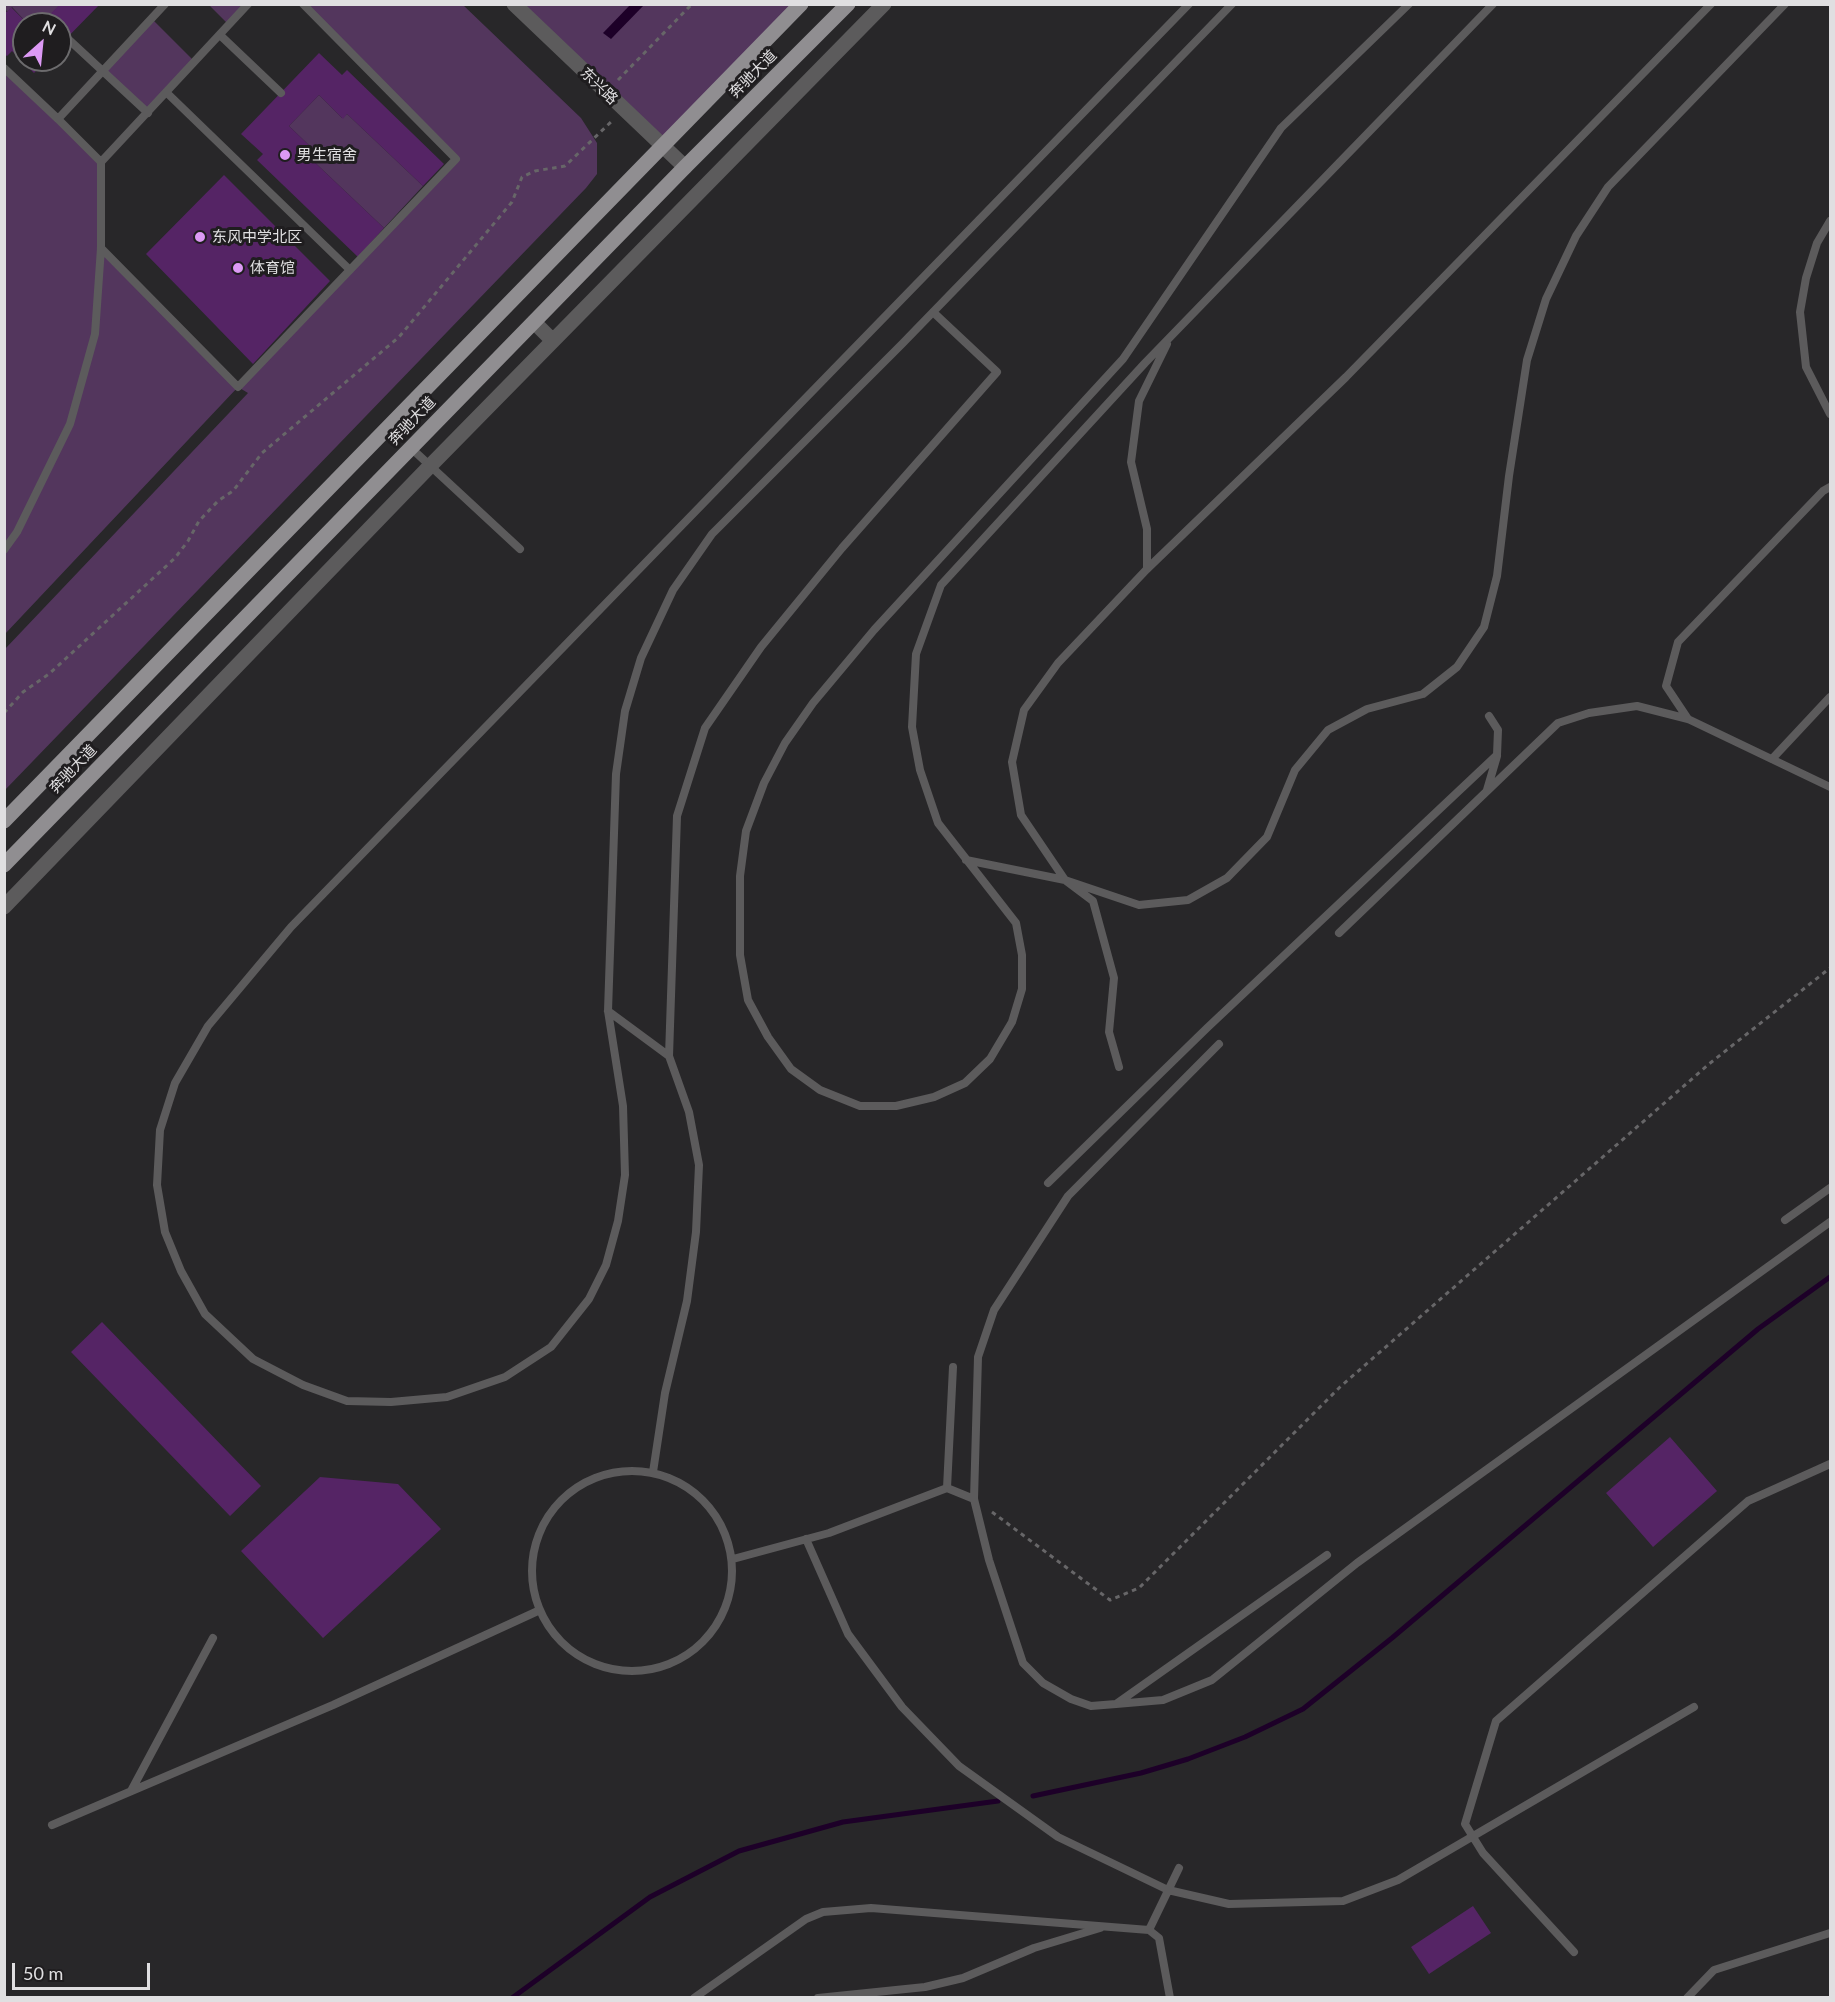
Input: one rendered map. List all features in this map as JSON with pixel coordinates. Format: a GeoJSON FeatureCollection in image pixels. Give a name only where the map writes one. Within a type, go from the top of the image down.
{"type":"FeatureCollection","features":[{"type":"Feature","properties":{"kind":"main road","name":"奔驰大道"},"geometry":{"type":"LineString","coordinates":[[4,820],[801,4]]}},
{"type":"Feature","properties":{"kind":"main road","name":"奔驰大道"},"geometry":{"type":"LineString","coordinates":[[4,865],[685,167],[848,4]]}},
{"type":"Feature","properties":{"kind":"street","name":"东兴路"},"geometry":{"type":"LineString","coordinates":[[514,4],[685,167]]}},
{"type":"Feature","properties":{"kind":"street"},"geometry":{"type":"LineString","coordinates":[[4,907],[430,466],[884,4]]}},
{"type":"Feature","properties":{"kind":"street"},"geometry":{"type":"LineString","coordinates":[[534,322],[553,341]]}},
{"type":"Feature","properties":{"kind":"lane"},"geometry":{"type":"LineString","coordinates":[[151,4],[158,12]]}},
{"type":"Feature","properties":{"kind":"lane"},"geometry":{"type":"LineString","coordinates":[[58,119],[165,4]]}},
{"type":"Feature","properties":{"kind":"lane"},"geometry":{"type":"LineString","coordinates":[[4,550],[17,532],[70,424],[95,334],[101,248],[101,162],[248,4]]}},
{"type":"Feature","properties":{"kind":"lane"},"geometry":{"type":"LineString","coordinates":[[101,248],[238,387],[456,159],[303,4]]}},
{"type":"Feature","properties":{"kind":"lane"},"geometry":{"type":"LineString","coordinates":[[1189,4],[291,927],[208,1026],[175,1083],[160,1130],[157,1185],[165,1232],[180,1271],[205,1314],[253,1359],[303,1385],[347,1401],[391,1402],[447,1397],[505,1377],[551,1347],[590,1299],[606,1265],[618,1221],[624,1175],[623,1106],[608,1011],[616,774],[625,711],[641,658],[673,590],[712,534],[933,312],[1232,4]]}},
{"type":"Feature","properties":{"kind":"lane"},"geometry":{"type":"LineString","coordinates":[[1409,4],[1281,128],[1123,359],[874,630],[813,703],[785,743],[764,783],[746,831],[738,914],[740,955],[748,1000],[768,1037],[791,1069],[820,1090],[860,1106],[896,1106],[934,1097],[965,1083],[990,1059],[1012,1022],[1022,989],[1022,955],[1016,923],[939,824],[920,770],[912,727],[916,654],[941,585],[1170,337],[1493,4]]}},
{"type":"Feature","properties":{"kind":"lane"},"geometry":{"type":"LineString","coordinates":[[1119,1067],[1109,1032],[1114,978],[1106,940],[1093,901],[1065,880],[1021,814],[1012,762],[1024,710],[1058,663],[1147,569],[1346,377],[1711,4]]}},
{"type":"Feature","properties":{"kind":"lane"},"geometry":{"type":"LineString","coordinates":[[966,860],[1065,880],[1139,905],[1188,900],[1227,878],[1267,837],[1295,770],[1328,730],[1367,709],[1423,693],[1457,667],[1484,627],[1497,576],[1509,476],[1527,360],[1546,299],[1575,236],[1608,187],[1785,4]]}},
{"type":"Feature","properties":{"kind":"lane"},"geometry":{"type":"LineString","coordinates":[[220,35],[280,93]]}},
{"type":"Feature","properties":{"kind":"lane"},"geometry":{"type":"LineString","coordinates":[[72,43],[148,112]]}},
{"type":"Feature","properties":{"kind":"lane"},"geometry":{"type":"LineString","coordinates":[[4,68],[101,162]]}},
{"type":"Feature","properties":{"kind":"lane"},"geometry":{"type":"LineString","coordinates":[[166,92],[351,270]]}},
{"type":"Feature","properties":{"kind":"lane"},"geometry":{"type":"LineString","coordinates":[[1830,221],[1817,243],[1806,278],[1800,312],[1806,367],[1830,414]]}},
{"type":"Feature","properties":{"kind":"lane"},"geometry":{"type":"LineString","coordinates":[[653,1472],[665,1393],[687,1301],[696,1232],[699,1165],[688,1112],[669,1056],[677,816],[705,728],[761,647],[834,557],[997,372],[933,312]]}},
{"type":"Feature","properties":{"kind":"lane"},"geometry":{"type":"LineString","coordinates":[[1147,569],[1147,529],[1131,462],[1138,402],[1170,337]]}},
{"type":"Feature","properties":{"kind":"lane"},"geometry":{"type":"LineString","coordinates":[[411,448],[520,549]]}},
{"type":"Feature","properties":{"kind":"lane"},"geometry":{"type":"LineString","coordinates":[[1688,719],[1666,686],[1678,642],[1823,491],[1830,487]]}},
{"type":"Feature","properties":{"kind":"lane"},"geometry":{"type":"LineString","coordinates":[[1772,759],[1830,697]]}},
{"type":"Feature","properties":{"kind":"lane"},"geometry":{"type":"LineString","coordinates":[[1339,933],[1558,723],[1589,713],[1637,706],[1688,719],[1830,787]]}},
{"type":"Feature","properties":{"kind":"lane"},"geometry":{"type":"LineString","coordinates":[[1487,791],[1497,755],[1498,730],[1489,716]]}},
{"type":"Feature","properties":{"kind":"lane"},"geometry":{"type":"LineString","coordinates":[[1048,1183],[1207,1028],[1497,755]]}},
{"type":"Feature","properties":{"kind":"lane"},"geometry":{"type":"LineString","coordinates":[[608,1011],[669,1056]]}},
{"type":"Feature","properties":{"kind":"lane"},"geometry":{"type":"LineString","coordinates":[[1220,1044],[1068,1196],[994,1310],[978,1357],[974,1499],[989,1560],[1023,1663],[1043,1683],[1071,1699],[1091,1706],[1162,1700],[1212,1680],[1357,1563],[1830,1222]]}},
{"type":"Feature","properties":{"kind":"lane"},"geometry":{"type":"LineString","coordinates":[[1785,1220],[1830,1188]]}},
{"type":"Feature","properties":{"kind":"lane"},"geometry":{"type":"LineString","coordinates":[[947,1488],[953,1367]]}},
{"type":"Feature","properties":{"kind":"lane"},"geometry":{"type":"LineString","coordinates":[[1574,1952],[1483,1853],[1465,1824],[1496,1721],[1748,1501],[1830,1464]]}},
{"type":"Feature","properties":{"kind":"lane"},"geometry":{"type":"LineString","coordinates":[[653,1472],[696,1493],[725,1532],[733,1559],[733,1582],[722,1618],[699,1647],[672,1664],[635,1672],[591,1663],[557,1638],[540,1610],[534,1591],[531,1566],[539,1533],[557,1504],[583,1483],[610,1473],[653,1472]]}},
{"type":"Feature","properties":{"kind":"lane"},"geometry":{"type":"LineString","coordinates":[[733,1559],[806,1539],[947,1488],[974,1499]]}},
{"type":"Feature","properties":{"kind":"lane"},"geometry":{"type":"LineString","coordinates":[[806,1539],[848,1634],[902,1707],[959,1766],[1058,1837],[1168,1890],[1229,1904],[1343,1901],[1398,1880],[1694,1707]]}},
{"type":"Feature","properties":{"kind":"lane"},"geometry":{"type":"LineString","coordinates":[[1116,1704],[1327,1555]]}},
{"type":"Feature","properties":{"kind":"lane"},"geometry":{"type":"LineString","coordinates":[[52,1825],[333,1705],[540,1610]]}},
{"type":"Feature","properties":{"kind":"lane"},"geometry":{"type":"LineString","coordinates":[[130,1792],[213,1638]]}},
{"type":"Feature","properties":{"kind":"lane"},"geometry":{"type":"LineString","coordinates":[[1149,1930],[1179,1868]]}},
{"type":"Feature","properties":{"kind":"lane"},"geometry":{"type":"LineString","coordinates":[[694,1998],[779,1935],[806,1918],[823,1912],[871,1908],[1149,1930],[1159,1938],[1170,1998]]}},
{"type":"Feature","properties":{"kind":"lane"},"geometry":{"type":"LineString","coordinates":[[818,1998],[925,1987],[963,1978],[1034,1948],[1105,1926]]}},
{"type":"Feature","properties":{"kind":"lane"},"geometry":{"type":"LineString","coordinates":[[1687,1998],[1714,1970],[1830,1933]]}},
{"type":"Feature","properties":{"kind":"path"},"geometry":{"type":"LineString","coordinates":[[606,92],[692,4]]}},
{"type":"Feature","properties":{"kind":"path"},"geometry":{"type":"LineString","coordinates":[[4,713],[23,692],[49,674],[175,558],[189,541],[199,521],[218,501],[233,491],[262,453],[399,337],[512,202],[522,177],[535,171],[565,166],[624,110]]}},
{"type":"Feature","properties":{"kind":"path"},"geometry":{"type":"LineString","coordinates":[[974,1499],[1110,1600],[1139,1588],[1340,1387],[1709,1064],[1830,968]]}},
{"type":"Feature","properties":{"kind":"shaded area"},"geometry":{"type":"Polygon","coordinates":[[[631,4],[644,5],[611,39],[603,33],[631,4]]]}},
{"type":"Feature","properties":{"kind":"shaded area"},"geometry":{"type":"Polygon","coordinates":[[[4,5],[60,5],[53,12],[17,12],[12,7],[7,12],[4,5]]]}},
{"type":"Feature","properties":{"kind":"shaded area"},"geometry":{"type":"Polygon","coordinates":[[[209,5],[248,5],[229,25],[209,5]]]}},
{"type":"Feature","properties":{"kind":"shaded area"},"geometry":{"type":"Polygon","coordinates":[[[303,5],[463,5],[581,118],[597,143],[597,174],[5,790],[5,649],[248,393],[238,387],[5,634],[5,68],[101,162],[101,248],[238,386],[456,159],[303,5]]]}},
{"type":"Feature","properties":{"kind":"shaded area"},"geometry":{"type":"Polygon","coordinates":[[[514,5],[801,5],[662,147],[514,5]]]}},
{"type":"Feature","properties":{"kind":"shaded area"},"geometry":{"type":"Polygon","coordinates":[[[152,19],[195,62],[148,113],[103,71],[152,19]]]}},
{"type":"Feature","properties":{"kind":"shaded area"},"geometry":{"type":"Polygon","coordinates":[[[319,95],[342,118],[347,114],[423,186],[384,228],[308,156],[314,150],[289,126],[319,95]]]}},
{"type":"Feature","properties":{"kind":"building"},"geometry":{"type":"Polygon","coordinates":[[[60,4],[100,4],[72,33],[72,12],[52,12],[60,4]]]}},
{"type":"Feature","properties":{"kind":"building"},"geometry":{"type":"Polygon","coordinates":[[[11,7],[16,12],[12,12],[12,51],[7,56],[4,54],[4,10],[7,12],[11,7]]]}},
{"type":"Feature","properties":{"kind":"building","name":"男生宿舍"},"geometry":{"type":"Polygon","coordinates":[[[319,53],[342,75],[347,70],[444,164],[423,186],[347,114],[343,119],[319,95],[289,126],[314,150],[308,156],[384,228],[358,257],[257,160],[263,154],[241,134],[319,53]]]}},
{"type":"Feature","properties":{"kind":"building","name":"体育馆"},"geometry":{"type":"Polygon","coordinates":[[[224,175],[330,281],[253,364],[146,254],[224,175]]]}},
{"type":"Feature","properties":{"kind":"building"},"geometry":{"type":"Polygon","coordinates":[[[102,1322],[261,1486],[230,1516],[71,1352],[102,1322]]]}},
{"type":"Feature","properties":{"kind":"building"},"geometry":{"type":"Polygon","coordinates":[[[1670,1437],[1717,1491],[1653,1547],[1606,1493],[1670,1437]]]}},
{"type":"Feature","properties":{"kind":"building"},"geometry":{"type":"Polygon","coordinates":[[[320,1477],[398,1484],[441,1529],[323,1638],[241,1551],[320,1477]]]}},
{"type":"Feature","properties":{"kind":"building"},"geometry":{"type":"Polygon","coordinates":[[[1473,1906],[1491,1933],[1429,1974],[1411,1947],[1473,1906]]]}},
{"type":"Feature","properties":{"kind":"waterway"},"geometry":{"type":"LineString","coordinates":[[1033,1796],[1141,1773],[1188,1759],[1245,1737],[1303,1709],[1392,1638],[1758,1329],[1830,1277]]}},
{"type":"Feature","properties":{"kind":"waterway"},"geometry":{"type":"LineString","coordinates":[[512,1998],[650,1897],[739,1851],[843,1822],[998,1801]]}},
{"type":"Feature","properties":{"kind":"place","name":"男生宿舍"},"geometry":{"type":"Point","coordinates":[285,155]}},
{"type":"Feature","properties":{"kind":"place","name":"东风中学北区"},"geometry":{"type":"Point","coordinates":[200,237]}},
{"type":"Feature","properties":{"kind":"place","name":"体育馆"},"geometry":{"type":"Point","coordinates":[238,268]}}]}
